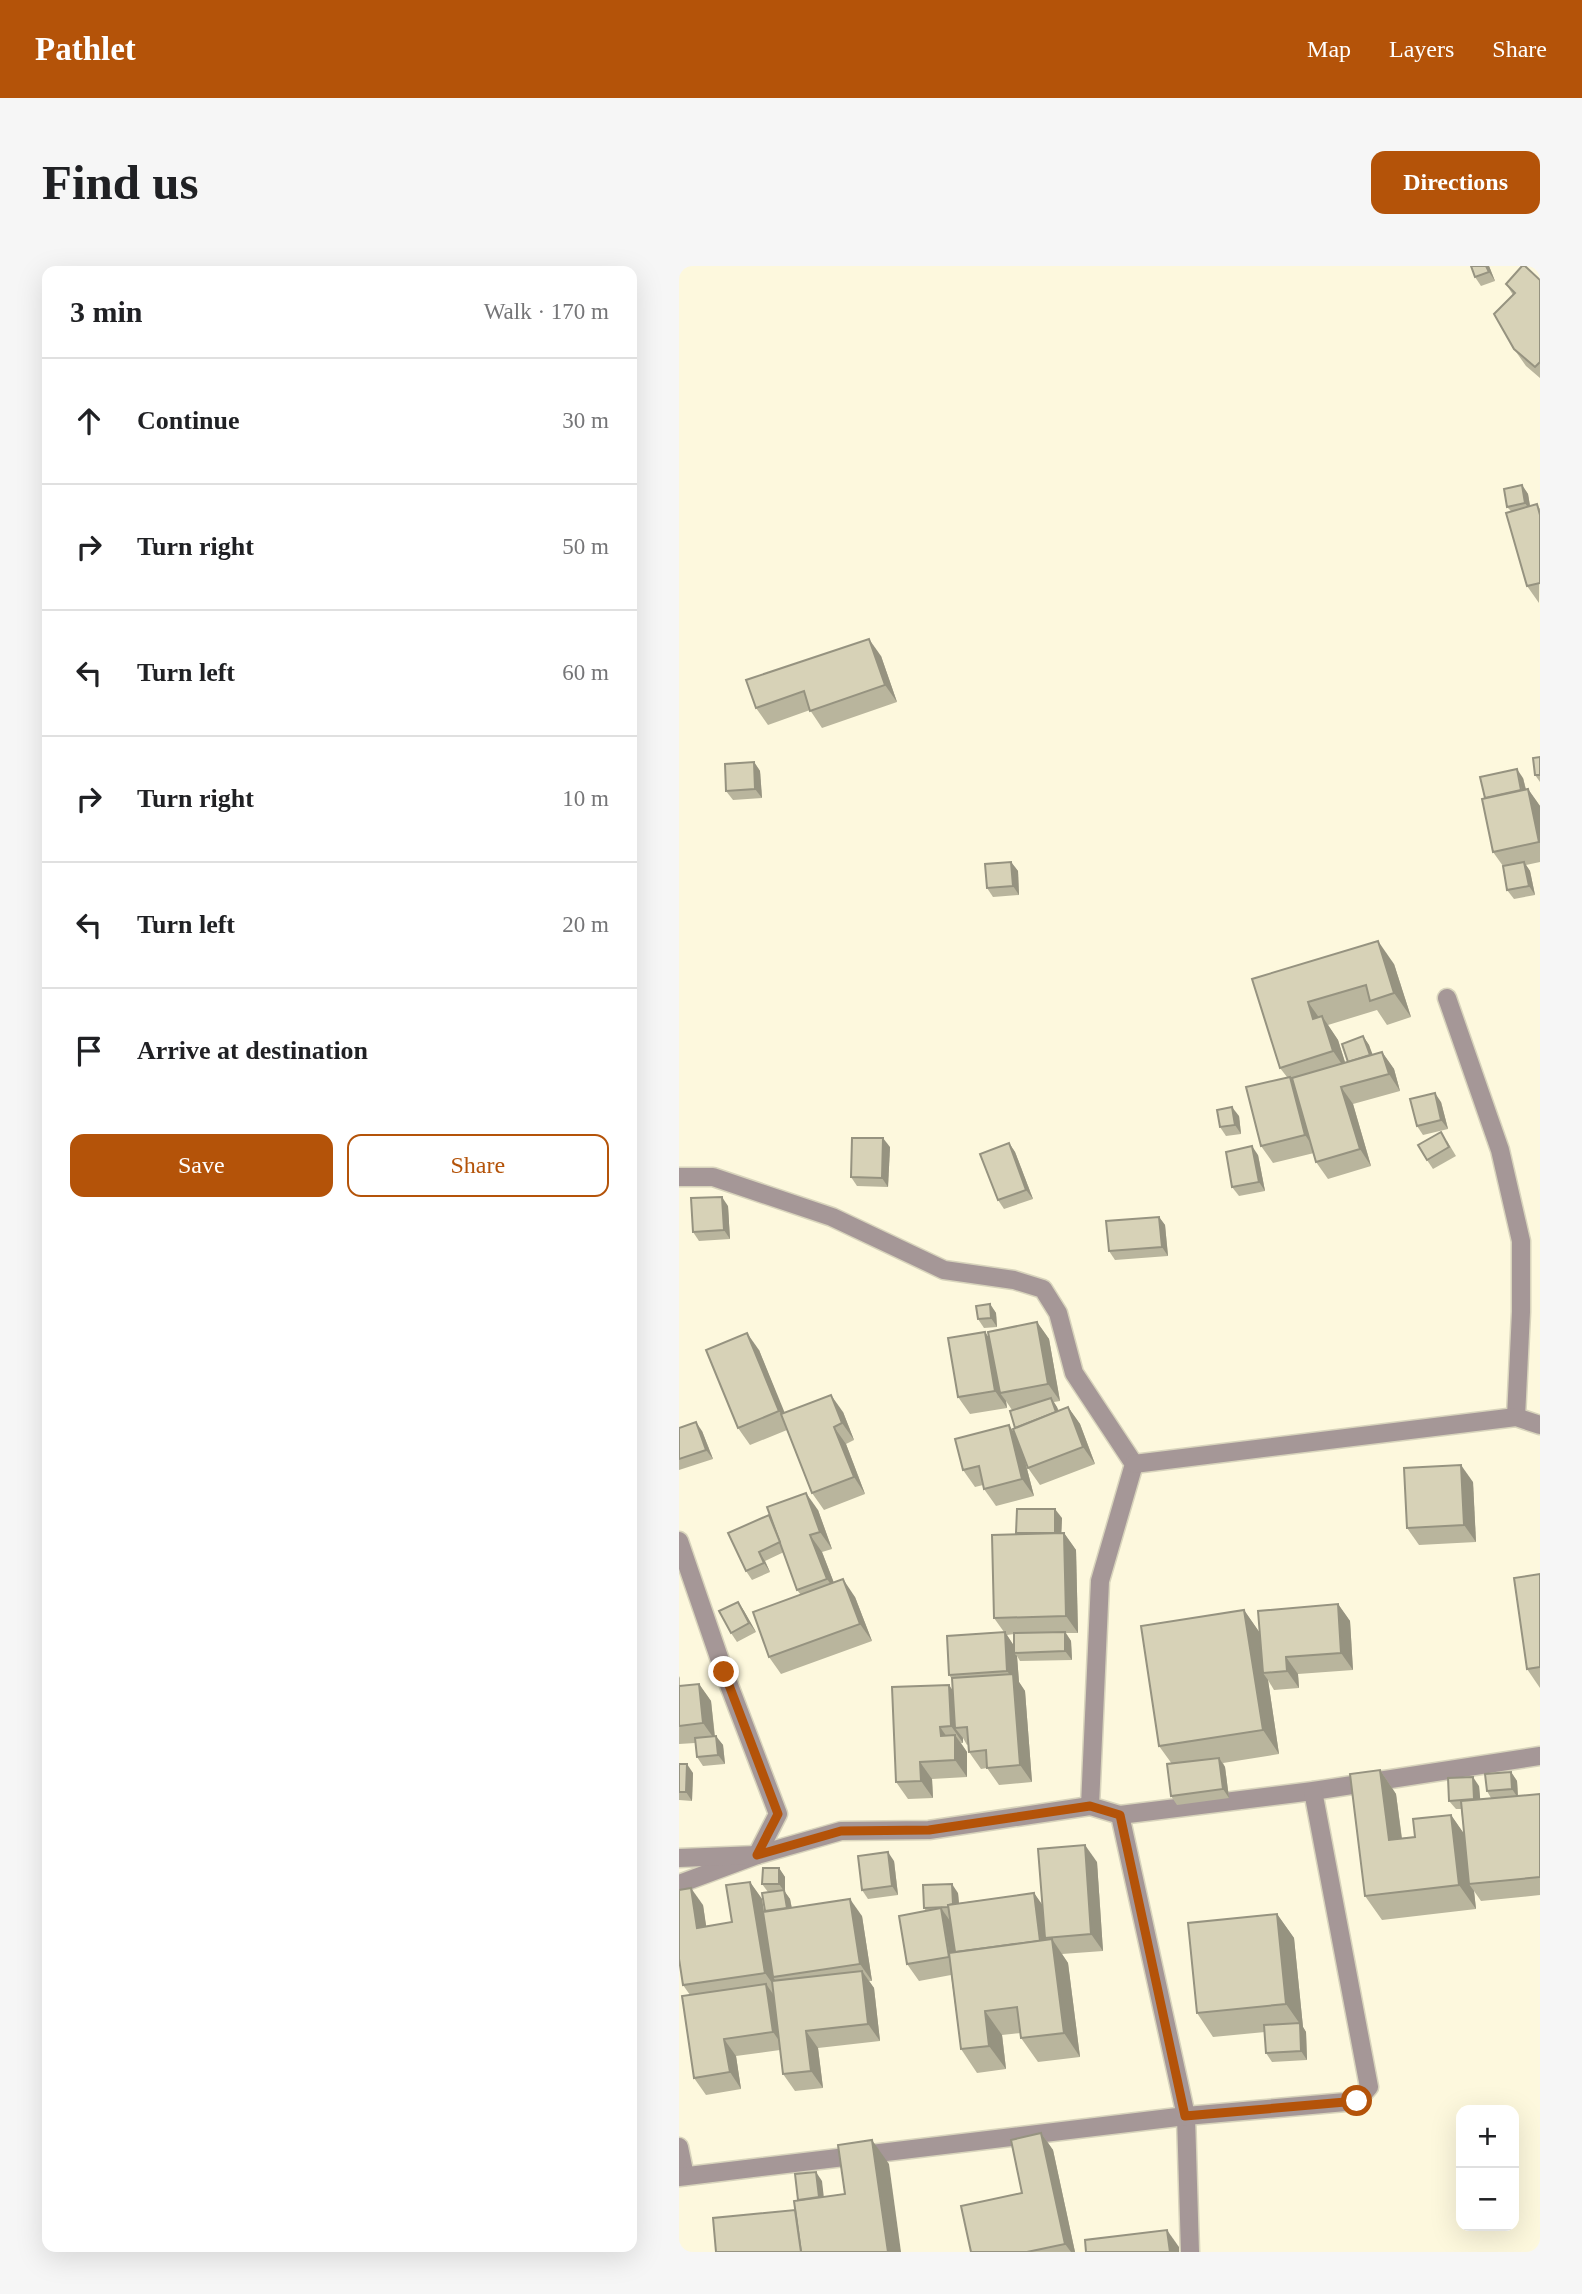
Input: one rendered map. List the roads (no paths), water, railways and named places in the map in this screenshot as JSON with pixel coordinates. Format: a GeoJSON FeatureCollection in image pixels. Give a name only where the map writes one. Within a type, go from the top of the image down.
{"type":"FeatureCollection","features":[{"type":"Feature","properties":{"kind":"street"},"geometry":{"type":"LineString","coordinates":[[1447,998],[1500,1150],[1521,1241],[1516,1417]]}},
{"type":"Feature","properties":{"kind":"street"},"geometry":{"type":"LineString","coordinates":[[679,1177],[713,1177],[832,1217],[944,1270],[1014,1280],[1043,1289],[1058,1312],[1074,1374],[1134,1464],[1100,1581],[1090,1806]]}},
{"type":"Feature","properties":{"kind":"street"},"geometry":{"type":"LineString","coordinates":[[1134,1464],[1516,1417],[1540,1425]]}},
{"type":"Feature","properties":{"kind":"street"},"geometry":{"type":"LineString","coordinates":[[679,1542],[724,1672],[778,1814],[757,1855]]}},
{"type":"Feature","properties":{"kind":"street"},"geometry":{"type":"LineString","coordinates":[[679,1884],[757,1855],[841,1831],[929,1830],[1090,1806],[1120,1815],[1313,1791],[1540,1756]]}},
{"type":"Feature","properties":{"kind":"street"},"geometry":{"type":"LineString","coordinates":[[679,2147],[682,2176],[1185,2116],[1357,2101],[1369,2087],[1313,1791]]}},
{"type":"Feature","properties":{"kind":"street"},"geometry":{"type":"LineString","coordinates":[[1120,1815],[1185,2116],[1190,2252]]}},
{"type":"Feature","properties":{"kind":"street"},"geometry":{"type":"LineString","coordinates":[[679,1858],[757,1855]]}}]}
